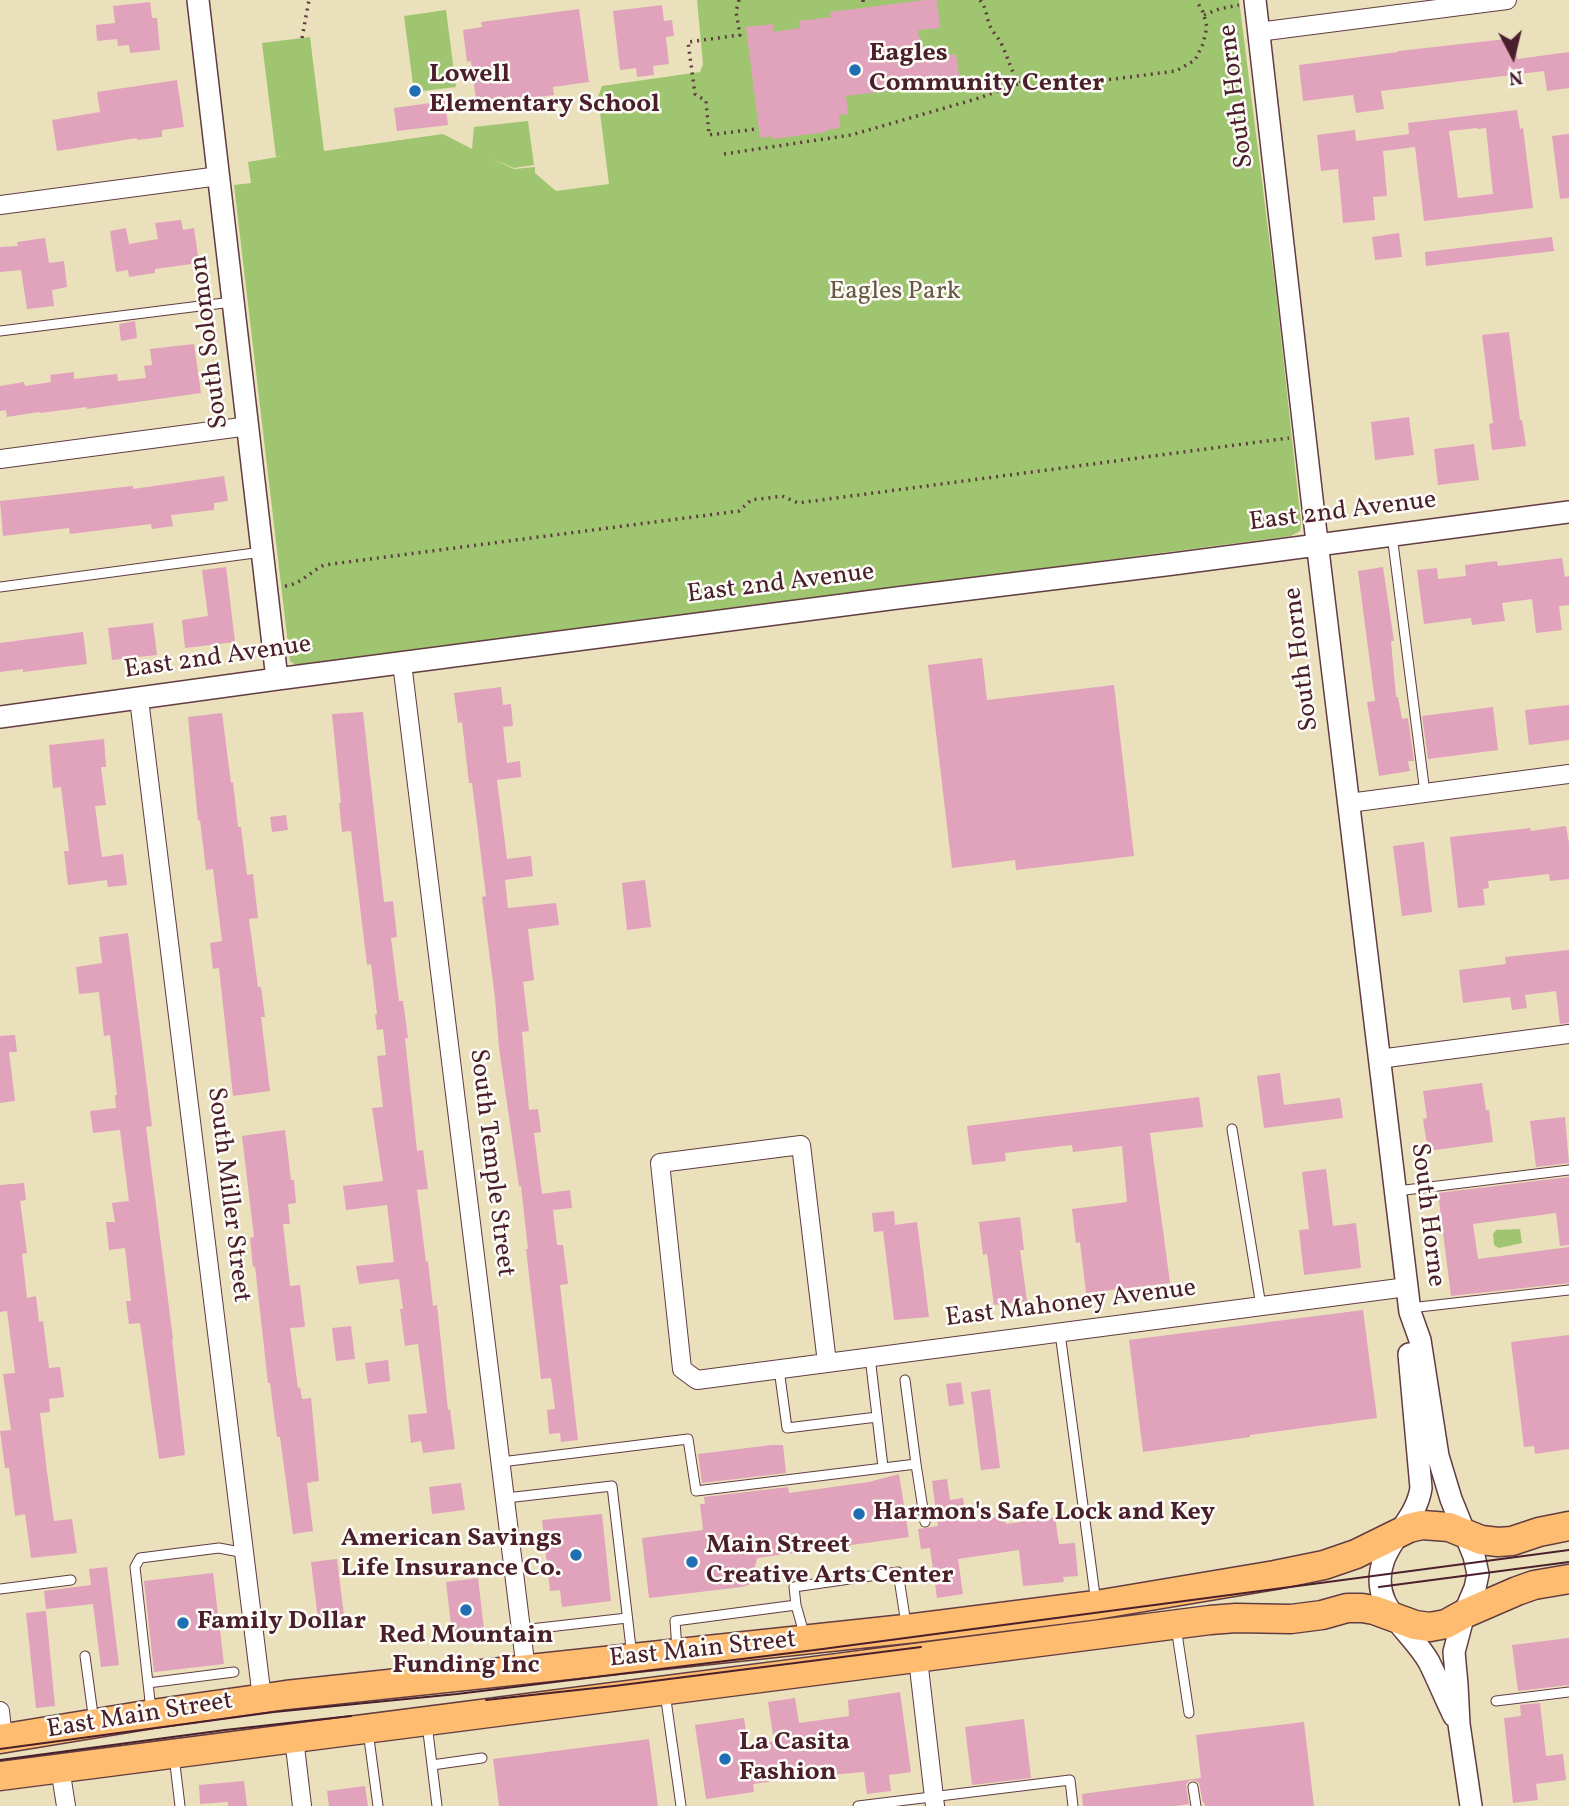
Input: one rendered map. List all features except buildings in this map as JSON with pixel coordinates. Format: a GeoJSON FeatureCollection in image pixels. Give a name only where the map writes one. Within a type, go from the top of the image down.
{"type":"FeatureCollection","features":[{"type":"Feature","properties":{"kind":"main road"},"geometry":{"type":"LineString","coordinates":[[1399,1533],[1422,1525],[1449,1527],[1481,1539],[1498,1542],[1512,1541],[1569,1526]]}},
{"type":"Feature","properties":{"kind":"main road","name":"East Main Street"},"geometry":{"type":"LineString","coordinates":[[1,1729],[95,1723],[262,1698],[906,1629],[1096,1605],[1324,1565],[1356,1554],[1399,1533]]}},
{"type":"Feature","properties":{"kind":"main road"},"geometry":{"type":"LineString","coordinates":[[1393,1617],[1430,1627],[1446,1624],[1526,1588],[1569,1579]]}},
{"type":"Feature","properties":{"kind":"main road","name":"East Main Street"},"geometry":{"type":"LineString","coordinates":[[0,1776],[1236,1618],[1291,1619],[1347,1608],[1374,1610],[1393,1617]]}},
{"type":"Feature","properties":{"kind":"street","name":"South Solomon"},"geometry":{"type":"LineString","coordinates":[[198,0],[277,678]]}},
{"type":"Feature","properties":{"kind":"street"},"geometry":{"type":"LineString","coordinates":[[1258,32],[1507,0]]}},
{"type":"Feature","properties":{"kind":"street","name":"South Horne"},"geometry":{"type":"LineString","coordinates":[[1255,1],[1409,1302],[1408,1341],[1421,1488],[1413,1513],[1399,1533]]}},
{"type":"Feature","properties":{"kind":"street"},"geometry":{"type":"LineString","coordinates":[[0,205],[219,176]]}},
{"type":"Feature","properties":{"kind":"street"},"geometry":{"type":"LineString","coordinates":[[0,459],[248,426]]}},
{"type":"Feature","properties":{"kind":"street","name":"East 2nd Avenue"},"geometry":{"type":"LineString","coordinates":[[0,717],[277,678],[1569,512]]}},
{"type":"Feature","properties":{"kind":"street","name":"South Temple Street"},"geometry":{"type":"LineString","coordinates":[[402,663],[526,1670]]}},
{"type":"Feature","properties":{"kind":"street","name":"South Miller Street"},"geometry":{"type":"LineString","coordinates":[[139,699],[262,1698]]}},
{"type":"Feature","properties":{"kind":"street"},"geometry":{"type":"LineString","coordinates":[[1349,803],[1569,774]]}},
{"type":"Feature","properties":{"kind":"street"},"geometry":{"type":"LineString","coordinates":[[1379,1059],[1569,1034]]}},
{"type":"Feature","properties":{"kind":"street","name":"East Mahoney Avenue"},"geometry":{"type":"LineString","coordinates":[[827,1363],[801,1145],[660,1163],[682,1368],[697,1380],[1060,1333],[1261,1306],[1409,1302]]}},
{"type":"Feature","properties":{"kind":"street","name":"South Horne"},"geometry":{"type":"LineString","coordinates":[[1409,1302],[1420,1340],[1438,1456],[1463,1532]]}},
{"type":"Feature","properties":{"kind":"street"},"geometry":{"type":"LineString","coordinates":[[1463,1532],[1474,1556],[1478,1574],[1454,1652],[1459,1724],[1471,1806]]}},
{"type":"Feature","properties":{"kind":"street"},"geometry":{"type":"LineString","coordinates":[[1399,1533],[1385,1558],[1379,1576],[1383,1600],[1428,1661],[1459,1724]]}},
{"type":"Feature","properties":{"kind":"street"},"geometry":{"type":"LineString","coordinates":[[918,1659],[935,1801]]}},
{"type":"Feature","properties":{"kind":"street"},"geometry":{"type":"LineString","coordinates":[[294,1738],[302,1806]]}},
{"type":"Feature","properties":{"kind":"street"},"geometry":{"type":"LineString","coordinates":[[60,1768],[66,1806]]}},
{"type":"Feature","properties":{"kind":"lane"},"geometry":{"type":"LineString","coordinates":[[0,331],[234,302]]}},
{"type":"Feature","properties":{"kind":"lane"},"geometry":{"type":"LineString","coordinates":[[1392,535],[1425,793]]}},
{"type":"Feature","properties":{"kind":"lane"},"geometry":{"type":"LineString","coordinates":[[0,587],[263,551]]}},
{"type":"Feature","properties":{"kind":"lane"},"geometry":{"type":"LineString","coordinates":[[1232,1129],[1261,1306]]}},
{"type":"Feature","properties":{"kind":"lane"},"geometry":{"type":"LineString","coordinates":[[1395,1191],[1569,1170]]}},
{"type":"Feature","properties":{"kind":"lane"},"geometry":{"type":"LineString","coordinates":[[1409,1302],[1569,1290]]}},
{"type":"Feature","properties":{"kind":"lane"},"geometry":{"type":"LineString","coordinates":[[1060,1333],[1096,1605]]}},
{"type":"Feature","properties":{"kind":"lane"},"geometry":{"type":"LineString","coordinates":[[870,1357],[883,1467]]}},
{"type":"Feature","properties":{"kind":"lane"},"geometry":{"type":"LineString","coordinates":[[779,1369],[787,1428],[877,1418]]}},
{"type":"Feature","properties":{"kind":"lane"},"geometry":{"type":"LineString","coordinates":[[905,1380],[925,1521]]}},
{"type":"Feature","properties":{"kind":"lane"},"geometry":{"type":"LineString","coordinates":[[501,1462],[688,1439],[696,1491],[916,1464]]}},
{"type":"Feature","properties":{"kind":"lane"},"geometry":{"type":"LineString","coordinates":[[506,1498],[612,1486],[632,1658]]}},
{"type":"Feature","properties":{"kind":"lane"},"geometry":{"type":"LineString","coordinates":[[152,1714],[135,1567],[140,1558],[219,1548],[245,1553]]}},
{"type":"Feature","properties":{"kind":"lane"},"geometry":{"type":"LineString","coordinates":[[806,1640],[794,1587],[898,1572],[906,1629]]}},
{"type":"Feature","properties":{"kind":"lane"},"geometry":{"type":"LineString","coordinates":[[0,1589],[71,1580]]}},
{"type":"Feature","properties":{"kind":"lane"},"geometry":{"type":"LineString","coordinates":[[677,1653],[675,1621],[796,1605]]}},
{"type":"Feature","properties":{"kind":"lane"},"geometry":{"type":"LineString","coordinates":[[522,1630],[627,1618]]}},
{"type":"Feature","properties":{"kind":"lane"},"geometry":{"type":"LineString","coordinates":[[1175,1625],[1189,1713]]}},
{"type":"Feature","properties":{"kind":"lane"},"geometry":{"type":"LineString","coordinates":[[85,1656],[95,1723]]}},
{"type":"Feature","properties":{"kind":"lane"},"geometry":{"type":"LineString","coordinates":[[148,1683],[234,1672]]}},
{"type":"Feature","properties":{"kind":"lane"},"geometry":{"type":"LineString","coordinates":[[665,1690],[681,1806]]}},
{"type":"Feature","properties":{"kind":"lane"},"geometry":{"type":"LineString","coordinates":[[1496,1701],[1569,1692]]}},
{"type":"Feature","properties":{"kind":"lane"},"geometry":{"type":"LineString","coordinates":[[426,1721],[437,1806]]}},
{"type":"Feature","properties":{"kind":"lane"},"geometry":{"type":"LineString","coordinates":[[368,1728],[378,1806]]}},
{"type":"Feature","properties":{"kind":"lane"},"geometry":{"type":"LineString","coordinates":[[173,1753],[180,1806]]}},
{"type":"Feature","properties":{"kind":"lane"},"geometry":{"type":"LineString","coordinates":[[432,1765],[482,1758]]}},
{"type":"Feature","properties":{"kind":"lane"},"geometry":{"type":"LineString","coordinates":[[858,1806],[935,1801],[1070,1780],[1073,1806]]}},
{"type":"Feature","properties":{"kind":"lane"},"geometry":{"type":"LineString","coordinates":[[1193,1787],[1196,1806]]}},
{"type":"Feature","properties":{"kind":"path"},"geometry":{"type":"LineString","coordinates":[[302,38],[309,0]]}},
{"type":"Feature","properties":{"kind":"path"},"geometry":{"type":"LineString","coordinates":[[739,0],[736,12],[740,35],[688,42],[695,94],[706,102],[709,135],[756,129]]}},
{"type":"Feature","properties":{"kind":"path"},"geometry":{"type":"LineString","coordinates":[[980,0],[985,2],[990,26],[1016,79],[1031,88],[1176,71],[1195,60],[1203,44],[1207,27],[1196,0]]}},
{"type":"Feature","properties":{"kind":"path"},"geometry":{"type":"LineString","coordinates":[[1204,15],[1255,1]]}},
{"type":"Feature","properties":{"kind":"path"},"geometry":{"type":"LineString","coordinates":[[724,154],[851,135],[976,99],[1023,82]]}},
{"type":"Feature","properties":{"kind":"path"},"geometry":{"type":"LineString","coordinates":[[267,589],[292,585],[324,565],[739,511],[751,500],[782,496],[798,503],[1305,436]]}},
{"type":"Feature","properties":{"kind":"green space","name":"Eagles Park"},"geometry":{"type":"Polygon","coordinates":[[[697,0],[1239,0],[1277,300],[1300,531],[1291,536],[302,665],[290,661],[234,185],[251,183],[248,162],[283,156],[276,157],[262,43],[310,37],[324,151],[443,134],[472,149],[474,127],[528,121],[534,165],[514,168],[490,158],[514,169],[535,167],[535,173],[556,191],[609,184],[598,97],[602,86],[700,72],[703,64],[697,0]]]}},
{"type":"Feature","properties":{"kind":"green space"},"geometry":{"type":"Polygon","coordinates":[[[446,10],[456,87],[414,92],[404,16],[446,10]]]}},
{"type":"Feature","properties":{"kind":"green space"},"geometry":{"type":"Polygon","coordinates":[[[1520,1229],[1522,1243],[1499,1248],[1494,1245],[1493,1234],[1496,1230],[1520,1229]]]}},
{"type":"Feature","properties":{"kind":"tram line"},"geometry":{"type":"LineString","coordinates":[[0,1749],[274,1712],[457,1694],[815,1650],[1569,1550]]}},
{"type":"Feature","properties":{"kind":"tram line"},"geometry":{"type":"LineString","coordinates":[[1379,1587],[1569,1562]]}},
{"type":"Feature","properties":{"kind":"tram line"},"geometry":{"type":"LineString","coordinates":[[486,1700],[921,1647]]}},
{"type":"Feature","properties":{"kind":"tram line"},"geometry":{"type":"LineString","coordinates":[[0,1760],[351,1716]]}},
{"type":"Feature","properties":{"kind":"place","name":"Eagles Community Center"},"geometry":{"type":"Point","coordinates":[855,70]}},
{"type":"Feature","properties":{"kind":"place","name":"Lowell Elementary School"},"geometry":{"type":"Point","coordinates":[415,91]}},
{"type":"Feature","properties":{"kind":"place","name":"Harmon's Safe Lock and Key"},"geometry":{"type":"Point","coordinates":[859,1514]}},
{"type":"Feature","properties":{"kind":"place","name":"American Savings Life Insurance Co."},"geometry":{"type":"Point","coordinates":[576,1555]}},
{"type":"Feature","properties":{"kind":"place","name":"Main Street Creative Arts Center"},"geometry":{"type":"Point","coordinates":[692,1562]}},
{"type":"Feature","properties":{"kind":"place","name":"Red Mountain Funding Inc"},"geometry":{"type":"Point","coordinates":[466,1610]}},
{"type":"Feature","properties":{"kind":"place","name":"Family Dollar"},"geometry":{"type":"Point","coordinates":[183,1623]}},
{"type":"Feature","properties":{"kind":"place","name":"La Casita Fashion"},"geometry":{"type":"Point","coordinates":[725,1759]}}]}
